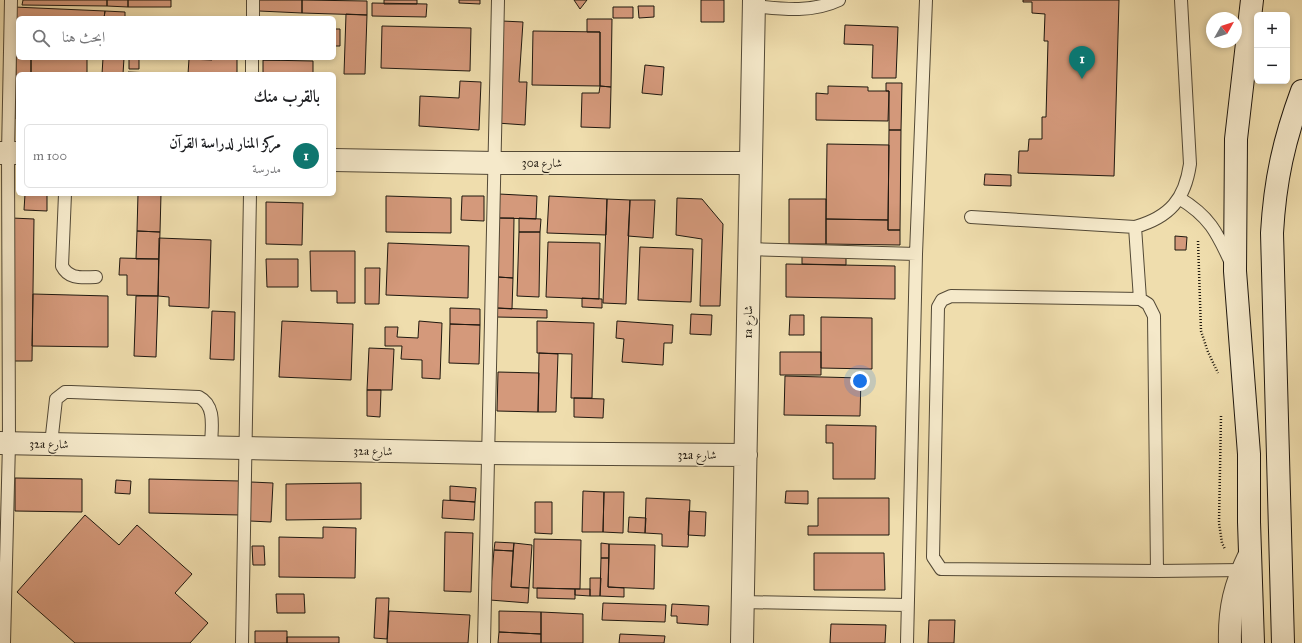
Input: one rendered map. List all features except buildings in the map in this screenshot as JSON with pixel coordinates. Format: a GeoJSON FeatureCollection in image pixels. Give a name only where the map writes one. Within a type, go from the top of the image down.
{"type":"FeatureCollection","features":[{"type":"Feature","properties":{"kind":"street","name":"1a شارع"},"geometry":{"type":"LineString","coordinates":[[742,643],[754,3]]}},
{"type":"Feature","properties":{"kind":"street"},"geometry":{"type":"LineString","coordinates":[[1253,643],[1246,562],[1249,454],[1235,272],[1236,139],[1254,5]]}},
{"type":"Feature","properties":{"kind":"street"},"geometry":{"type":"LineString","coordinates":[[1283,643],[1272,233],[1274,199],[1281,159],[1291,121],[1302,91]]}},
{"type":"Feature","properties":{"kind":"street","name":"30a شارع"},"geometry":{"type":"LineString","coordinates":[[336,160],[494,163],[751,163]]}},
{"type":"Feature","properties":{"kind":"street","name":"32a شارع"},"geometry":{"type":"LineString","coordinates":[[4,443],[488,453],[746,455]]}},
{"type":"Feature","properties":{"kind":"street"},"geometry":{"type":"LineString","coordinates":[[1230,643],[1229,620],[1232,603],[1246,562]]}},
{"type":"Feature","properties":{"kind":"lane"},"geometry":{"type":"LineString","coordinates":[[4,643],[4,443],[10,0]]}},
{"type":"Feature","properties":{"kind":"lane"},"geometry":{"type":"LineString","coordinates":[[253,16],[254,0]]}},
{"type":"Feature","properties":{"kind":"lane"},"geometry":{"type":"LineString","coordinates":[[484,643],[498,0]]}},
{"type":"Feature","properties":{"kind":"lane"},"geometry":{"type":"LineString","coordinates":[[754,3],[794,10],[815,8],[839,0]]}},
{"type":"Feature","properties":{"kind":"lane"},"geometry":{"type":"LineString","coordinates":[[907,643],[916,254],[926,0]]}},
{"type":"Feature","properties":{"kind":"lane"},"geometry":{"type":"LineString","coordinates":[[971,217],[1135,227],[1152,222],[1168,212],[1179,198],[1187,182],[1190,164],[1181,0]]}},
{"type":"Feature","properties":{"kind":"lane"},"geometry":{"type":"LineString","coordinates":[[252,60],[252,72]]}},
{"type":"Feature","properties":{"kind":"lane"},"geometry":{"type":"LineString","coordinates":[[65,196],[62,266],[65,272],[74,277],[96,277]]}},
{"type":"Feature","properties":{"kind":"lane"},"geometry":{"type":"LineString","coordinates":[[242,643],[250,196]]}},
{"type":"Feature","properties":{"kind":"lane"},"geometry":{"type":"LineString","coordinates":[[1179,198],[1197,209],[1212,226],[1235,272]]}},
{"type":"Feature","properties":{"kind":"lane"},"geometry":{"type":"LineString","coordinates":[[1135,227],[1140,299]]}},
{"type":"Feature","properties":{"kind":"lane"},"geometry":{"type":"LineString","coordinates":[[750,249],[916,254]]}},
{"type":"Feature","properties":{"kind":"lane"},"geometry":{"type":"LineString","coordinates":[[1157,571],[1154,316],[1148,304],[1140,299],[951,296],[942,300],[938,306],[932,557],[941,569],[1157,571],[1246,562]]}},
{"type":"Feature","properties":{"kind":"lane"},"geometry":{"type":"LineString","coordinates":[[51,444],[56,399],[65,392],[71,392],[199,397],[210,405],[211,447]]}},
{"type":"Feature","properties":{"kind":"lane"},"geometry":{"type":"LineString","coordinates":[[743,602],[908,605]]}},
{"type":"Feature","properties":{"kind":"path"},"geometry":{"type":"LineString","coordinates":[[1197,209],[1201,331],[1219,378]]}},
{"type":"Feature","properties":{"kind":"path"},"geometry":{"type":"LineString","coordinates":[[1221,413],[1219,532],[1227,553],[1246,562]]}},
{"type":"Feature","properties":{"kind":"place","name":"مركز المنار لدراسة القرآن"},"geometry":{"type":"Point","coordinates":[1082,79]}}]}
